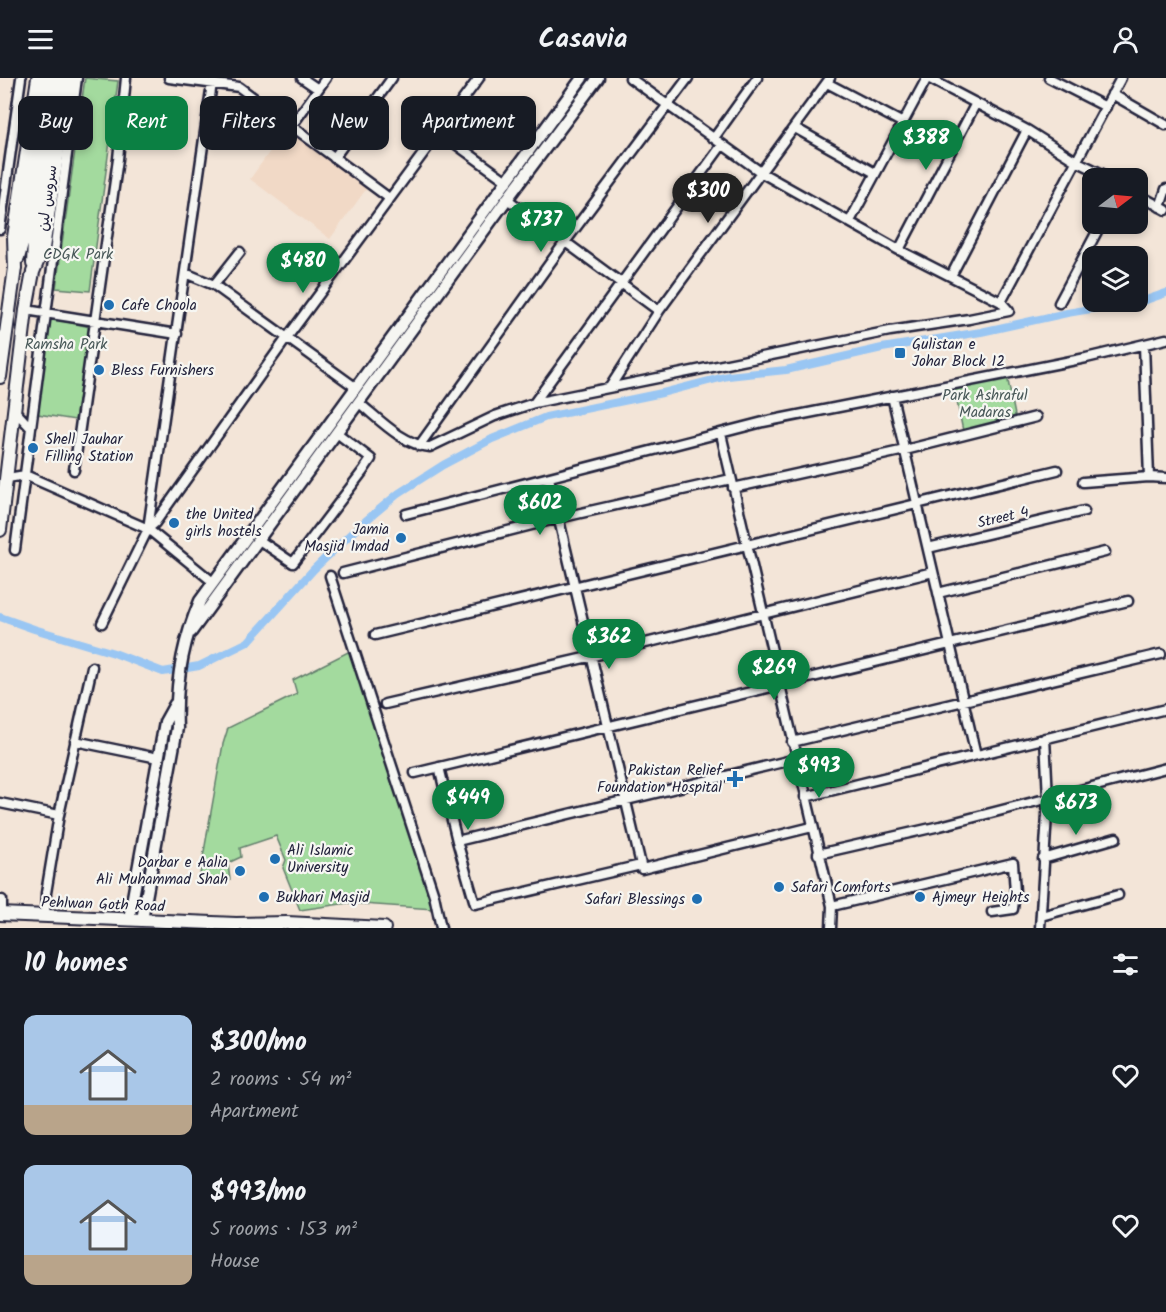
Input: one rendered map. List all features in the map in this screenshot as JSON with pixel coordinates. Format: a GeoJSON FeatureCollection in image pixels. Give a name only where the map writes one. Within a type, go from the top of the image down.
{"type":"FeatureCollection","features":[{"type":"Feature","properties":{"kind":"main road"},"geometry":{"type":"LineString","coordinates":[[15,268],[14,237],[38,78]]}},
{"type":"Feature","properties":{"kind":"main road"},"geometry":{"type":"LineString","coordinates":[[0,377],[15,268],[24,237],[48,78]]}},
{"type":"Feature","properties":{"kind":"main road"},"geometry":{"type":"LineString","coordinates":[[0,530],[8,478],[26,310],[33,272],[34,242],[58,78]]}},
{"type":"Feature","properties":{"kind":"main road"},"geometry":{"type":"LineString","coordinates":[[33,272],[48,249],[69,78]]}},
{"type":"Feature","properties":{"kind":"main road","name":"Pehlwan Goth Road"},"geometry":{"type":"LineString","coordinates":[[1,914],[227,926],[287,923],[384,928]]}},
{"type":"Feature","properties":{"kind":"street"},"geometry":{"type":"LineString","coordinates":[[0,229],[21,78]]}},
{"type":"Feature","properties":{"kind":"street","name":"سروس لین"},"geometry":{"type":"LineString","coordinates":[[15,550],[45,312],[48,249],[77,78]]}},
{"type":"Feature","properties":{"kind":"street"},"geometry":{"type":"LineString","coordinates":[[74,470],[118,159],[126,78]]}},
{"type":"Feature","properties":{"kind":"street"},"geometry":{"type":"LineString","coordinates":[[169,78],[212,83],[240,82],[256,96]]}},
{"type":"Feature","properties":{"kind":"street"},"geometry":{"type":"LineString","coordinates":[[302,78],[318,89]]}},
{"type":"Feature","properties":{"kind":"street"},"geometry":{"type":"LineString","coordinates":[[297,119],[326,78]]}},
{"type":"Feature","properties":{"kind":"street"},"geometry":{"type":"LineString","coordinates":[[334,158],[392,78]]}},
{"type":"Feature","properties":{"kind":"street"},"geometry":{"type":"LineString","coordinates":[[465,96],[478,78]]}},
{"type":"Feature","properties":{"kind":"street"},"geometry":{"type":"LineString","coordinates":[[186,641],[359,403],[473,238],[508,182],[582,78]]}},
{"type":"Feature","properties":{"kind":"street"},"geometry":{"type":"LineString","coordinates":[[142,920],[177,728],[176,704],[186,641],[200,601],[355,387],[473,238],[507,199],[598,78]]}},
{"type":"Feature","properties":{"kind":"street"},"geometry":{"type":"LineString","coordinates":[[359,403],[395,432],[419,446],[430,447],[495,416],[534,403],[890,331],[969,320],[1009,311],[1001,302],[899,250],[762,173],[630,78]]}},
{"type":"Feature","properties":{"kind":"street"},"geometry":{"type":"LineString","coordinates":[[419,446],[565,242],[688,78]]}},
{"type":"Feature","properties":{"kind":"street"},"geometry":{"type":"LineString","coordinates":[[714,138],[757,78]]}},
{"type":"Feature","properties":{"kind":"street"},"geometry":{"type":"LineString","coordinates":[[850,221],[928,78],[1028,130],[1092,168]]}},
{"type":"Feature","properties":{"kind":"street"},"geometry":{"type":"LineString","coordinates":[[1049,78],[1106,107]]}},
{"type":"Feature","properties":{"kind":"street"},"geometry":{"type":"LineString","coordinates":[[1001,302],[1121,78]]}},
{"type":"Feature","properties":{"kind":"street"},"geometry":{"type":"LineString","coordinates":[[610,387],[659,311],[829,80],[903,123]]}},
{"type":"Feature","properties":{"kind":"street"},"geometry":{"type":"LineString","coordinates":[[102,623],[148,529],[212,83]]}},
{"type":"Feature","properties":{"kind":"street"},"geometry":{"type":"LineString","coordinates":[[1113,94],[1166,125]]}},
{"type":"Feature","properties":{"kind":"street"},"geometry":{"type":"LineString","coordinates":[[899,250],[976,103]]}},
{"type":"Feature","properties":{"kind":"street"},"geometry":{"type":"LineString","coordinates":[[795,128],[875,173]]}},
{"type":"Feature","properties":{"kind":"street"},"geometry":{"type":"LineString","coordinates":[[951,276],[1028,130]]}},
{"type":"Feature","properties":{"kind":"street"},"geometry":{"type":"LineString","coordinates":[[297,131],[389,198]]}},
{"type":"Feature","properties":{"kind":"street"},"geometry":{"type":"LineString","coordinates":[[534,403],[722,145]]}},
{"type":"Feature","properties":{"kind":"street"},"geometry":{"type":"LineString","coordinates":[[148,529],[155,523],[286,339],[425,150]]}},
{"type":"Feature","properties":{"kind":"street"},"geometry":{"type":"LineString","coordinates":[[464,150],[508,182]]}},
{"type":"Feature","properties":{"kind":"street"},"geometry":{"type":"LineString","coordinates":[[1148,200],[1163,208],[1166,190]]}},
{"type":"Feature","properties":{"kind":"street"},"geometry":{"type":"LineString","coordinates":[[507,199],[659,311]]}},
{"type":"Feature","properties":{"kind":"street"},"geometry":{"type":"LineString","coordinates":[[1059,303],[1096,234]]}},
{"type":"Feature","properties":{"kind":"street"},"geometry":{"type":"LineString","coordinates":[[214,285],[240,252]]}},
{"type":"Feature","properties":{"kind":"street"},"geometry":{"type":"LineString","coordinates":[[185,273],[214,285],[355,387]]}},
{"type":"Feature","properties":{"kind":"street"},"geometry":{"type":"LineString","coordinates":[[26,310],[95,319],[177,334]]}},
{"type":"Feature","properties":{"kind":"street"},"geometry":{"type":"LineString","coordinates":[[406,514],[763,422],[1086,358],[1166,339]]}},
{"type":"Feature","properties":{"kind":"street"},"geometry":{"type":"LineString","coordinates":[[1144,345],[1149,477]]}},
{"type":"Feature","properties":{"kind":"street"},"geometry":{"type":"LineString","coordinates":[[892,396],[976,755]]}},
{"type":"Feature","properties":{"kind":"street"},"geometry":{"type":"LineString","coordinates":[[14,410],[31,428]]}},
{"type":"Feature","properties":{"kind":"street"},"geometry":{"type":"LineString","coordinates":[[344,573],[559,518],[905,450],[1036,417]]}},
{"type":"Feature","properties":{"kind":"street"},"geometry":{"type":"LineString","coordinates":[[260,540],[292,563],[363,471],[371,459],[337,433]]}},
{"type":"Feature","properties":{"kind":"street"},"geometry":{"type":"LineString","coordinates":[[721,434],[832,906],[831,928]]}},
{"type":"Feature","properties":{"kind":"street"},"geometry":{"type":"LineString","coordinates":[[375,634],[1057,470]]}},
{"type":"Feature","properties":{"kind":"street"},"geometry":{"type":"LineString","coordinates":[[8,478],[25,475],[148,529],[213,582]]}},
{"type":"Feature","properties":{"kind":"street"},"geometry":{"type":"LineString","coordinates":[[1083,482],[1149,477],[1166,478]]}},
{"type":"Feature","properties":{"kind":"street"},"geometry":{"type":"LineString","coordinates":[[549,478],[642,869],[812,827]]}},
{"type":"Feature","properties":{"kind":"street","name":"Street 4"},"geometry":{"type":"LineString","coordinates":[[928,548],[1084,511]]}},
{"type":"Feature","properties":{"kind":"street"},"geometry":{"type":"LineString","coordinates":[[938,592],[1105,552]]}},
{"type":"Feature","properties":{"kind":"street"},"geometry":{"type":"LineString","coordinates":[[385,704],[593,656],[933,572]]}},
{"type":"Feature","properties":{"kind":"street"},"geometry":{"type":"LineString","coordinates":[[330,576],[434,895],[441,928]]}},
{"type":"Feature","properties":{"kind":"street"},"geometry":{"type":"LineString","coordinates":[[415,773],[1128,602]]}},
{"type":"Feature","properties":{"kind":"street"},"geometry":{"type":"LineString","coordinates":[[792,742],[1161,654]]}},
{"type":"Feature","properties":{"kind":"street"},"geometry":{"type":"LineString","coordinates":[[45,916],[46,893],[59,815],[92,667]]}},
{"type":"Feature","properties":{"kind":"street"},"geometry":{"type":"LineString","coordinates":[[129,919],[165,722],[176,704]]}},
{"type":"Feature","properties":{"kind":"street"},"geometry":{"type":"LineString","coordinates":[[805,797],[1166,709]]}},
{"type":"Feature","properties":{"kind":"street"},"geometry":{"type":"LineString","coordinates":[[1040,928],[1048,798],[1045,738]]}},
{"type":"Feature","properties":{"kind":"street"},"geometry":{"type":"LineString","coordinates":[[75,741],[158,758]]}},
{"type":"Feature","properties":{"kind":"street"},"geometry":{"type":"LineString","coordinates":[[457,841],[796,759]]}},
{"type":"Feature","properties":{"kind":"street"},"geometry":{"type":"LineString","coordinates":[[439,767],[475,904],[641,865]]}},
{"type":"Feature","properties":{"kind":"street"},"geometry":{"type":"LineString","coordinates":[[818,854],[940,826],[1166,768]]}},
{"type":"Feature","properties":{"kind":"street"},"geometry":{"type":"LineString","coordinates":[[0,803],[59,815]]}},
{"type":"Feature","properties":{"kind":"street"},"geometry":{"type":"LineString","coordinates":[[1043,859],[1116,837]]}},
{"type":"Feature","properties":{"kind":"street"},"geometry":{"type":"LineString","coordinates":[[832,906],[1012,863],[1015,892],[1013,909],[992,912]]}},
{"type":"Feature","properties":{"kind":"street"},"geometry":{"type":"LineString","coordinates":[[1041,916],[1118,895]]}},
{"type":"Feature","properties":{"kind":"street"},"geometry":{"type":"LineString","coordinates":[[0,900],[2,900],[1,914]]}},
{"type":"Feature","properties":{"kind":"shaded area"},"geometry":{"type":"Polygon","coordinates":[[[297,137],[309,146],[309,150],[315,150],[367,188],[330,239],[250,179],[271,150],[297,150],[297,137]]]}},
{"type":"Feature","properties":{"kind":"green space","name":"CDGK Park"},"geometry":{"type":"Polygon","coordinates":[[[85,78],[118,81],[116,96],[105,96],[105,150],[109,150],[90,291],[56,288],[75,150],[93,150],[93,96],[83,96],[85,78]]]}},
{"type":"Feature","properties":{"kind":"green space","name":"Ramsha Park"},"geometry":{"type":"Polygon","coordinates":[[[49,318],[90,327],[75,420],[38,414],[49,318]]]}},
{"type":"Feature","properties":{"kind":"green space","name":"Park Ashraful Madaras"},"geometry":{"type":"Polygon","coordinates":[[[1007,376],[1016,420],[963,431],[954,387],[1007,376]]]}},
{"type":"Feature","properties":{"kind":"green space"},"geometry":{"type":"Polygon","coordinates":[[[352,650],[426,879],[433,909],[348,903],[300,910],[283,868],[286,860],[276,836],[240,848],[241,857],[228,863],[230,880],[199,880],[223,744],[228,728],[297,694],[293,680],[352,650]]]}},
{"type":"Feature","properties":{"kind":"waterway"},"geometry":{"type":"LineString","coordinates":[[0,617],[114,653],[163,672],[199,666],[248,642],[314,569],[357,528],[399,493],[443,465],[492,439],[546,417],[662,393],[728,376],[786,370],[882,348],[981,332],[1067,313],[1146,300],[1166,293]]}},
{"type":"Feature","properties":{"kind":"place","name":"Cafe Choola"},"geometry":{"type":"Point","coordinates":[109,305]}},
{"type":"Feature","properties":{"kind":"place","name":"Gulistan e Johar Block 12"},"geometry":{"type":"Point","coordinates":[900,353]}},
{"type":"Feature","properties":{"kind":"place","name":"Bless Furnishers"},"geometry":{"type":"Point","coordinates":[99,370]}},
{"type":"Feature","properties":{"kind":"place","name":"Shell Jauhar Filling Station"},"geometry":{"type":"Point","coordinates":[33,448]}},
{"type":"Feature","properties":{"kind":"place","name":"the United girls hostels"},"geometry":{"type":"Point","coordinates":[174,523]}},
{"type":"Feature","properties":{"kind":"place","name":"Jamia Masjid Imdad"},"geometry":{"type":"Point","coordinates":[401,538]}},
{"type":"Feature","properties":{"kind":"place","name":"Pakistan Relief Foundation Hospital"},"geometry":{"type":"Point","coordinates":[735,779]}},
{"type":"Feature","properties":{"kind":"place","name":"Ali Islamic University"},"geometry":{"type":"Point","coordinates":[275,859]}},
{"type":"Feature","properties":{"kind":"place","name":"Darbar e Aalia Ali Muhammad Shah"},"geometry":{"type":"Point","coordinates":[240,871]}},
{"type":"Feature","properties":{"kind":"place","name":"Safari Comforts"},"geometry":{"type":"Point","coordinates":[779,887]}},
{"type":"Feature","properties":{"kind":"place","name":"Bukhari Masjid"},"geometry":{"type":"Point","coordinates":[264,897]}},
{"type":"Feature","properties":{"kind":"place","name":"Ajmeyr Heights"},"geometry":{"type":"Point","coordinates":[920,897]}},
{"type":"Feature","properties":{"kind":"place","name":"Safari Blessings"},"geometry":{"type":"Point","coordinates":[697,899]}}]}
